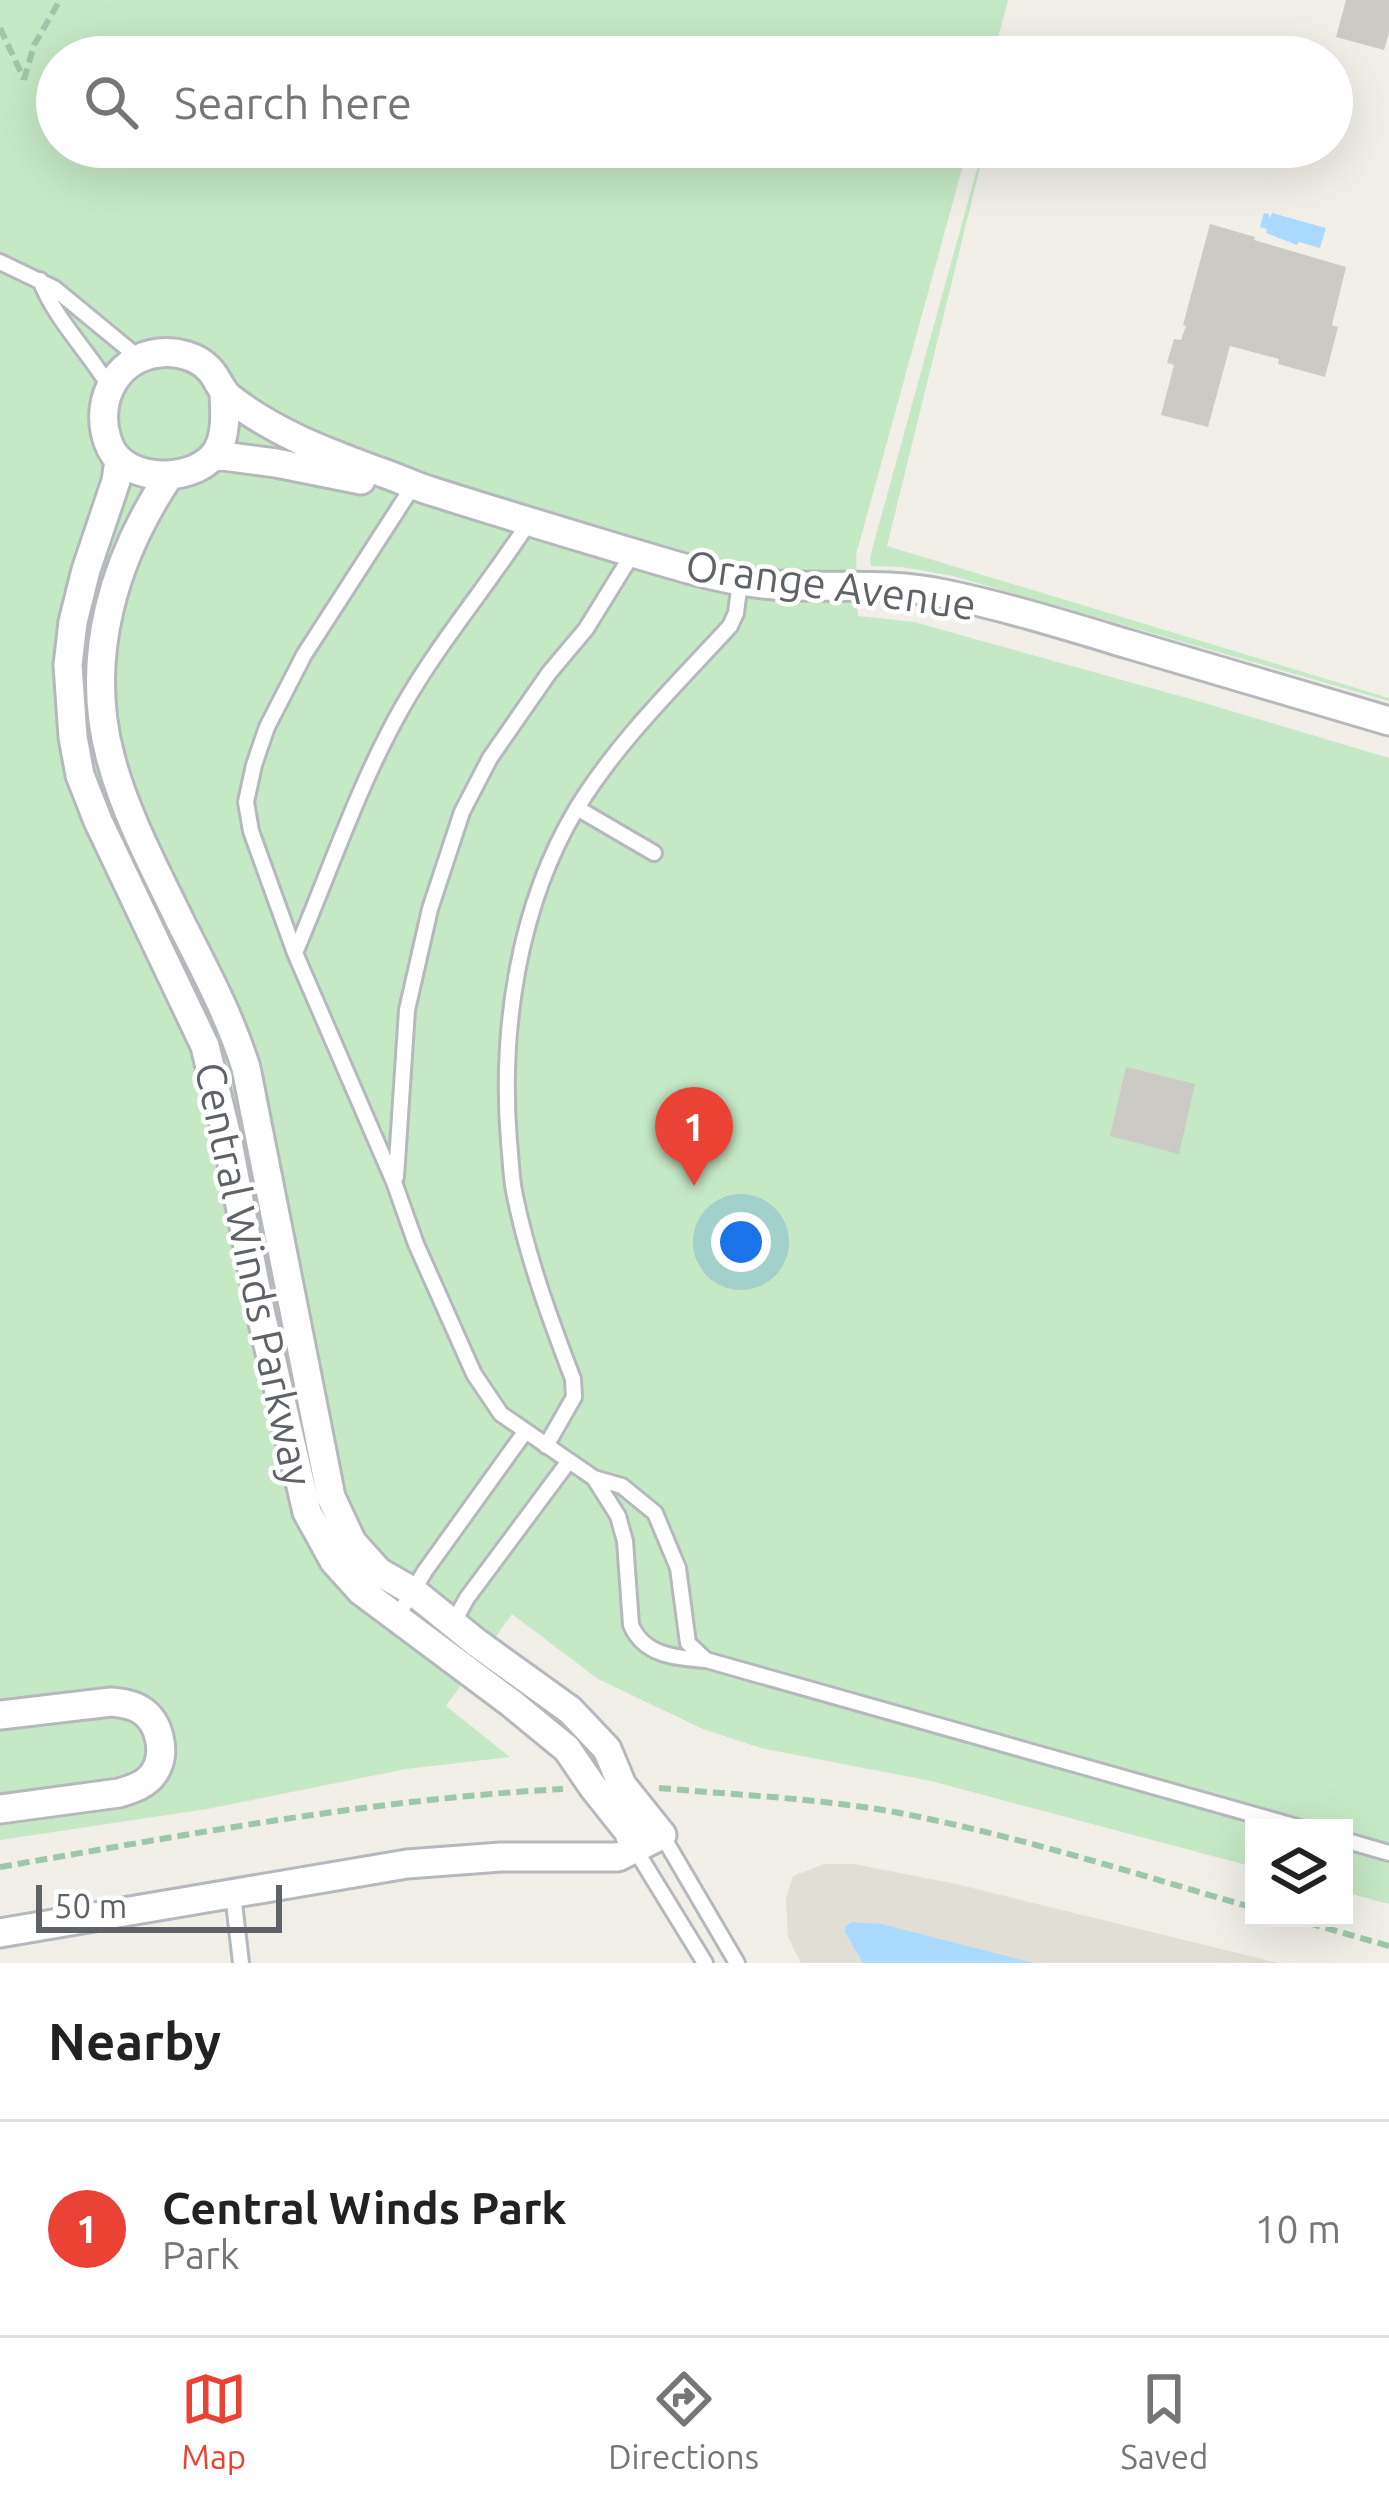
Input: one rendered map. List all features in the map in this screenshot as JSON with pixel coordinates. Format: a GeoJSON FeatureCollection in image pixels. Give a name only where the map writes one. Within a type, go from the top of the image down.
{"type":"FeatureCollection","features":[{"type":"Feature","properties":{"kind":"street"},"geometry":{"type":"LineString","coordinates":[[176,353],[210,369],[224,394],[224,426],[214,455],[202,465],[169,476],[119,460],[111,450],[103,421],[109,386],[139,358],[176,353]]}},
{"type":"Feature","properties":{"kind":"street","name":"Orange Avenue"},"geometry":{"type":"LineString","coordinates":[[224,394],[283,433],[413,486],[688,570],[789,586],[885,585],[950,595],[1389,721]]}},
{"type":"Feature","properties":{"kind":"street","name":"Orange Avenue"},"geometry":{"type":"LineString","coordinates":[[214,455],[413,486]]}},
{"type":"Feature","properties":{"kind":"street","name":"Central Winds Parkway"},"geometry":{"type":"LineString","coordinates":[[119,460],[79,596],[70,644],[70,704],[80,775],[205,1046],[307,1512],[348,1579],[567,1749],[628,1832],[635,1849]]}},
{"type":"Feature","properties":{"kind":"street","name":"Central Winds Parkway"},"geometry":{"type":"LineString","coordinates":[[169,476],[137,526],[114,582],[101,682],[110,754],[124,799],[232,1026],[245,1068],[331,1497],[346,1531],[379,1572],[414,1592],[570,1710],[607,1749],[622,1785],[662,1834]]}},
{"type":"Feature","properties":{"kind":"street"},"geometry":{"type":"LineString","coordinates":[[0,1715],[127,1704],[152,1721],[161,1748],[154,1773],[135,1788],[0,1809]]}},
{"type":"Feature","properties":{"kind":"street"},"geometry":{"type":"LineString","coordinates":[[0,1934],[407,1864],[462,1858],[618,1857],[662,1834]]}},
{"type":"Feature","properties":{"kind":"lane"},"geometry":{"type":"LineString","coordinates":[[0,262],[66,296],[139,358]]}},
{"type":"Feature","properties":{"kind":"lane"},"geometry":{"type":"LineString","coordinates":[[40,280],[52,306],[109,386]]}},
{"type":"Feature","properties":{"kind":"lane"},"geometry":{"type":"LineString","coordinates":[[413,486],[304,655],[267,727],[246,802],[251,831],[295,952],[474,1374],[501,1414],[594,1478],[622,1486],[655,1513],[678,1568],[688,1643],[706,1660]]}},
{"type":"Feature","properties":{"kind":"lane"},"geometry":{"type":"LineString","coordinates":[[295,952],[402,708],[529,522]]}},
{"type":"Feature","properties":{"kind":"lane"},"geometry":{"type":"LineString","coordinates":[[395,1184],[407,1010],[430,909],[462,812],[490,758],[586,629],[633,553]]}},
{"type":"Feature","properties":{"kind":"lane"},"geometry":{"type":"LineString","coordinates":[[546,1446],[574,1397],[573,1379],[530,1256],[514,1192],[506,1101],[507,1040],[530,920],[548,867],[577,808],[644,720],[730,626],[740,581]]}},
{"type":"Feature","properties":{"kind":"lane"},"geometry":{"type":"LineString","coordinates":[[577,808],[654,853]]}},
{"type":"Feature","properties":{"kind":"lane"},"geometry":{"type":"LineString","coordinates":[[397,1617],[525,1432]]}},
{"type":"Feature","properties":{"kind":"lane"},"geometry":{"type":"LineString","coordinates":[[438,1648],[466,1598],[569,1461]]}},
{"type":"Feature","properties":{"kind":"lane"},"geometry":{"type":"LineString","coordinates":[[594,1478],[618,1516],[634,1634],[645,1646],[1268,1819]]}},
{"type":"Feature","properties":{"kind":"lane","name":"Central Winds Parkway"},"geometry":{"type":"LineString","coordinates":[[662,1834],[737,1963]]}},
{"type":"Feature","properties":{"kind":"lane"},"geometry":{"type":"LineString","coordinates":[[1353,1843],[1389,1853]]}},
{"type":"Feature","properties":{"kind":"lane","name":"Central Winds Parkway"},"geometry":{"type":"LineString","coordinates":[[635,1849],[705,1963]]}},
{"type":"Feature","properties":{"kind":"lane"},"geometry":{"type":"LineString","coordinates":[[233,1894],[242,1963]]}},
{"type":"Feature","properties":{"kind":"path"},"geometry":{"type":"LineString","coordinates":[[39,36],[59,0]]}},
{"type":"Feature","properties":{"kind":"path"},"geometry":{"type":"LineString","coordinates":[[0,28],[24,80],[36,41]]}},
{"type":"Feature","properties":{"kind":"path"},"geometry":{"type":"LineString","coordinates":[[645,1787],[792,1798],[893,1812],[1245,1906]]}},
{"type":"Feature","properties":{"kind":"path"},"geometry":{"type":"LineString","coordinates":[[0,1868],[403,1803],[581,1788]]}},
{"type":"Feature","properties":{"kind":"path"},"geometry":{"type":"LineString","coordinates":[[1322,1927],[1389,1946]]}},
{"type":"Feature","properties":{"kind":"shaded area"},"geometry":{"type":"Polygon","coordinates":[[[824,1864],[854,1864],[956,1884],[1278,1963],[801,1963],[788,1937],[786,1899],[793,1876],[824,1864]]]}},
{"type":"Feature","properties":{"kind":"green space"},"geometry":{"type":"Polygon","coordinates":[[[0,0],[1008,0],[999,36],[36,36],[36,168],[962,168],[856,555],[858,616],[914,622],[1389,758],[1389,1904],[1353,1894],[1353,1819],[1245,1819],[1245,1865],[931,1781],[761,1748],[703,1729],[598,1679],[512,1614],[446,1706],[510,1757],[406,1769],[207,1809],[0,1840],[0,0]]]}},
{"type":"Feature","properties":{"kind":"green space"},"geometry":{"type":"Polygon","coordinates":[[[980,168],[887,546],[1389,701],[953,576],[871,566],[980,168]]]}},
{"type":"Feature","properties":{"kind":"water"},"geometry":{"type":"Polygon","coordinates":[[[1264,213],[1269,219],[1272,213],[1326,228],[1320,248],[1266,233],[1260,227],[1264,213]]]}},
{"type":"Feature","properties":{"kind":"water"},"geometry":{"type":"Polygon","coordinates":[[[852,1922],[881,1924],[1034,1963],[863,1963],[845,1932],[852,1922]]]}},
{"type":"Feature","properties":{"kind":"building"},"geometry":{"type":"Polygon","coordinates":[[[1346,0],[1389,0],[1384,50],[1353,42],[1353,36],[1336,36],[1346,0]]]}},
{"type":"Feature","properties":{"kind":"building"},"geometry":{"type":"Polygon","coordinates":[[[1210,224],[1346,267],[1325,377],[1230,346],[1208,427],[1161,415],[1174,365],[1167,363],[1174,339],[1181,340],[1186,326],[1210,224]]]}},
{"type":"Feature","properties":{"kind":"building"},"geometry":{"type":"Polygon","coordinates":[[[1126,1067],[1195,1084],[1179,1154],[1110,1136],[1126,1067]]]}},
{"type":"Feature","properties":{"kind":"place","name":"Central Winds Park"},"geometry":{"type":"Point","coordinates":[694,1186]}}]}
